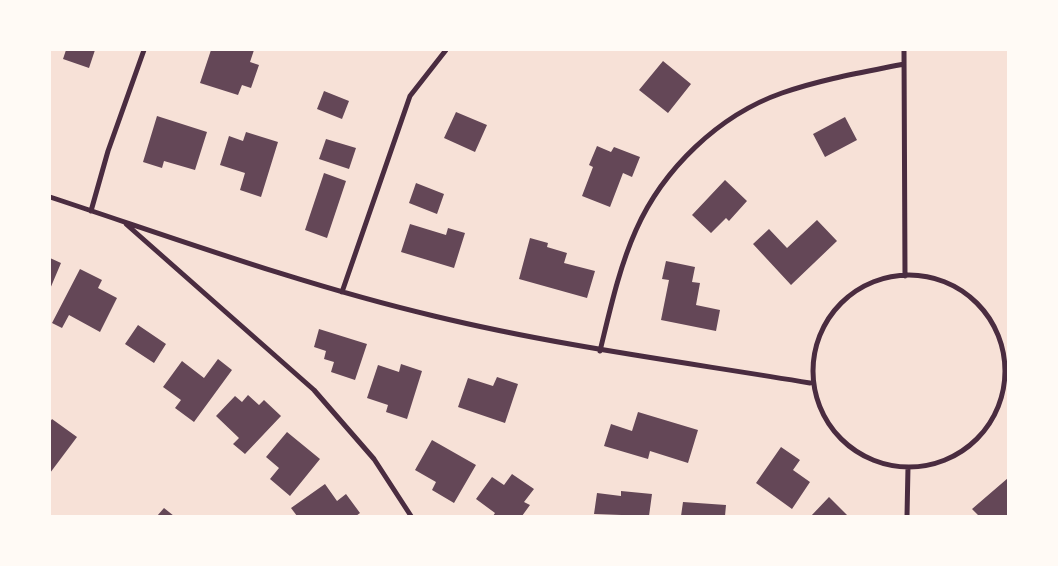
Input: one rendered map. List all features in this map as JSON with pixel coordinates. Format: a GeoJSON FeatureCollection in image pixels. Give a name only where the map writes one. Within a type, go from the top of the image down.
{"type":"FeatureCollection","features":[{"type":"Feature","properties":{"kind":"street"},"geometry":{"type":"LineString","coordinates":[[91,211],[108,151],[144,50]]}},
{"type":"Feature","properties":{"kind":"street"},"geometry":{"type":"LineString","coordinates":[[342,292],[410,96],[446,50]]}},
{"type":"Feature","properties":{"kind":"street"},"geometry":{"type":"LineString","coordinates":[[904,50],[905,276]]}},
{"type":"Feature","properties":{"kind":"street"},"geometry":{"type":"LineString","coordinates":[[600,351],[615,291],[635,232],[663,184],[700,144],[726,122],[747,109],[782,93],[840,77],[904,64]]}},
{"type":"Feature","properties":{"kind":"street"},"geometry":{"type":"LineString","coordinates":[[50,197],[260,268],[432,316],[600,351],[810,383]]}},
{"type":"Feature","properties":{"kind":"street"},"geometry":{"type":"LineString","coordinates":[[124,223],[314,390],[374,459],[411,516]]}},
{"type":"Feature","properties":{"kind":"street"},"geometry":{"type":"LineString","coordinates":[[905,276],[928,277],[943,281],[972,295],[984,306],[993,320],[1005,348],[1004,376],[1000,396],[984,429],[956,454],[941,462],[908,467],[889,465],[871,459],[842,441],[821,412],[810,383],[818,343],[829,322],[841,306],[866,285],[887,278],[905,276]]}},
{"type":"Feature","properties":{"kind":"street"},"geometry":{"type":"LineString","coordinates":[[907,516],[908,467]]}},
{"type":"Feature","properties":{"kind":"building"},"geometry":{"type":"Polygon","coordinates":[[[66,50],[95,50],[89,68],[63,59],[66,50]]]}},
{"type":"Feature","properties":{"kind":"building"},"geometry":{"type":"Polygon","coordinates":[[[211,50],[254,50],[250,62],[259,65],[251,88],[242,85],[238,95],[200,83],[211,50]]]}},
{"type":"Feature","properties":{"kind":"building"},"geometry":{"type":"Polygon","coordinates":[[[663,61],[691,84],[668,113],[639,90],[663,61]]]}},
{"type":"Feature","properties":{"kind":"building"},"geometry":{"type":"Polygon","coordinates":[[[324,91],[349,101],[342,119],[317,109],[324,91]]]}},
{"type":"Feature","properties":{"kind":"building"},"geometry":{"type":"Polygon","coordinates":[[[456,112],[487,125],[475,152],[444,138],[456,112]]]}},
{"type":"Feature","properties":{"kind":"building"},"geometry":{"type":"Polygon","coordinates":[[[157,116],[207,132],[195,170],[164,161],[162,168],[143,162],[157,116]]]}},
{"type":"Feature","properties":{"kind":"building"},"geometry":{"type":"Polygon","coordinates":[[[845,117],[857,140],[825,157],[813,134],[845,117]]]}},
{"type":"Feature","properties":{"kind":"building"},"geometry":{"type":"Polygon","coordinates":[[[246,132],[278,142],[261,197],[240,190],[245,173],[220,165],[229,136],[243,141],[246,132]]]}},
{"type":"Feature","properties":{"kind":"building"},"geometry":{"type":"Polygon","coordinates":[[[326,139],[356,148],[349,169],[319,159],[326,139]]]}},
{"type":"Feature","properties":{"kind":"building"},"geometry":{"type":"Polygon","coordinates":[[[597,146],[611,152],[614,147],[640,157],[632,177],[623,173],[610,207],[582,196],[593,167],[589,165],[597,146]]]}},
{"type":"Feature","properties":{"kind":"building"},"geometry":{"type":"Polygon","coordinates":[[[324,173],[346,181],[327,238],[305,230],[324,173]]]}},
{"type":"Feature","properties":{"kind":"building"},"geometry":{"type":"Polygon","coordinates":[[[725,180],[747,201],[729,221],[726,218],[711,233],[692,215],[725,180]]]}},
{"type":"Feature","properties":{"kind":"building"},"geometry":{"type":"Polygon","coordinates":[[[416,183],[444,194],[437,214],[409,203],[416,183]]]}},
{"type":"Feature","properties":{"kind":"building"},"geometry":{"type":"Polygon","coordinates":[[[817,220],[837,241],[791,285],[753,244],[769,229],[787,248],[817,220]]]}},
{"type":"Feature","properties":{"kind":"building"},"geometry":{"type":"Polygon","coordinates":[[[410,224],[446,235],[448,228],[465,233],[454,268],[401,252],[410,224]]]}},
{"type":"Feature","properties":{"kind":"building"},"geometry":{"type":"Polygon","coordinates":[[[530,238],[548,243],[547,247],[567,253],[564,263],[595,271],[587,298],[519,279],[530,238]]]}},
{"type":"Feature","properties":{"kind":"building"},"geometry":{"type":"Polygon","coordinates":[[[50,258],[61,263],[50,289],[50,258]]]}},
{"type":"Feature","properties":{"kind":"building"},"geometry":{"type":"Polygon","coordinates":[[[666,261],[695,267],[692,282],[700,283],[696,305],[720,310],[716,331],[661,320],[669,280],[662,279],[666,261]]]}},
{"type":"Feature","properties":{"kind":"building"},"geometry":{"type":"Polygon","coordinates":[[[80,269],[102,280],[98,288],[117,298],[100,332],[69,315],[62,328],[52,323],[80,269]]]}},
{"type":"Feature","properties":{"kind":"building"},"geometry":{"type":"Polygon","coordinates":[[[138,325],[166,344],[154,363],[125,344],[138,325]]]}},
{"type":"Feature","properties":{"kind":"building"},"geometry":{"type":"Polygon","coordinates":[[[319,329],[367,344],[355,380],[331,372],[334,362],[324,359],[326,351],[314,347],[319,329]]]}},
{"type":"Feature","properties":{"kind":"building"},"geometry":{"type":"Polygon","coordinates":[[[218,359],[232,370],[194,422],[175,408],[181,400],[163,387],[182,361],[204,378],[218,359]]]}},
{"type":"Feature","properties":{"kind":"building"},"geometry":{"type":"Polygon","coordinates":[[[401,364],[422,371],[407,419],[386,412],[388,405],[367,398],[378,365],[399,372],[401,364]]]}},
{"type":"Feature","properties":{"kind":"building"},"geometry":{"type":"Polygon","coordinates":[[[497,377],[518,384],[505,423],[458,407],[468,378],[493,386],[497,377]]]}},
{"type":"Feature","properties":{"kind":"building"},"geometry":{"type":"Polygon","coordinates":[[[248,395],[259,405],[264,400],[281,416],[245,454],[233,444],[239,438],[216,416],[235,396],[242,402],[248,395]]]}},
{"type":"Feature","properties":{"kind":"building"},"geometry":{"type":"Polygon","coordinates":[[[638,412],[698,430],[688,463],[650,451],[648,459],[604,446],[611,424],[632,431],[638,412]]]}},
{"type":"Feature","properties":{"kind":"building"},"geometry":{"type":"Polygon","coordinates":[[[52,419],[77,437],[50,473],[50,422],[52,419]]]}},
{"type":"Feature","properties":{"kind":"building"},"geometry":{"type":"Polygon","coordinates":[[[287,432],[320,459],[290,496],[270,479],[279,468],[266,457],[287,432]]]}},
{"type":"Feature","properties":{"kind":"building"},"geometry":{"type":"Polygon","coordinates":[[[432,440],[476,465],[454,503],[432,490],[436,482],[415,470],[432,440]]]}},
{"type":"Feature","properties":{"kind":"building"},"geometry":{"type":"Polygon","coordinates":[[[781,447],[800,460],[793,470],[810,482],[792,509],[756,483],[781,447]]]}},
{"type":"Feature","properties":{"kind":"building"},"geometry":{"type":"Polygon","coordinates":[[[512,474],[534,489],[524,502],[530,505],[522,516],[493,516],[495,513],[476,499],[492,477],[504,485],[512,474]]]}},
{"type":"Feature","properties":{"kind":"building"},"geometry":{"type":"Polygon","coordinates":[[[1008,478],[1008,516],[979,516],[972,509],[1008,478]]]}},
{"type":"Feature","properties":{"kind":"building"},"geometry":{"type":"Polygon","coordinates":[[[325,484],[337,501],[346,494],[360,513],[356,516],[297,516],[291,508],[325,484]]]}},
{"type":"Feature","properties":{"kind":"building"},"geometry":{"type":"Polygon","coordinates":[[[621,491],[652,494],[649,516],[594,514],[597,493],[621,496],[621,491]]]}},
{"type":"Feature","properties":{"kind":"building"},"geometry":{"type":"Polygon","coordinates":[[[829,497],[848,516],[811,516],[829,497]]]}},
{"type":"Feature","properties":{"kind":"building"},"geometry":{"type":"Polygon","coordinates":[[[683,502],[726,505],[725,516],[681,516],[683,502]]]}},
{"type":"Feature","properties":{"kind":"building"},"geometry":{"type":"Polygon","coordinates":[[[164,508],[174,516],[157,516],[164,508]]]}}]}
